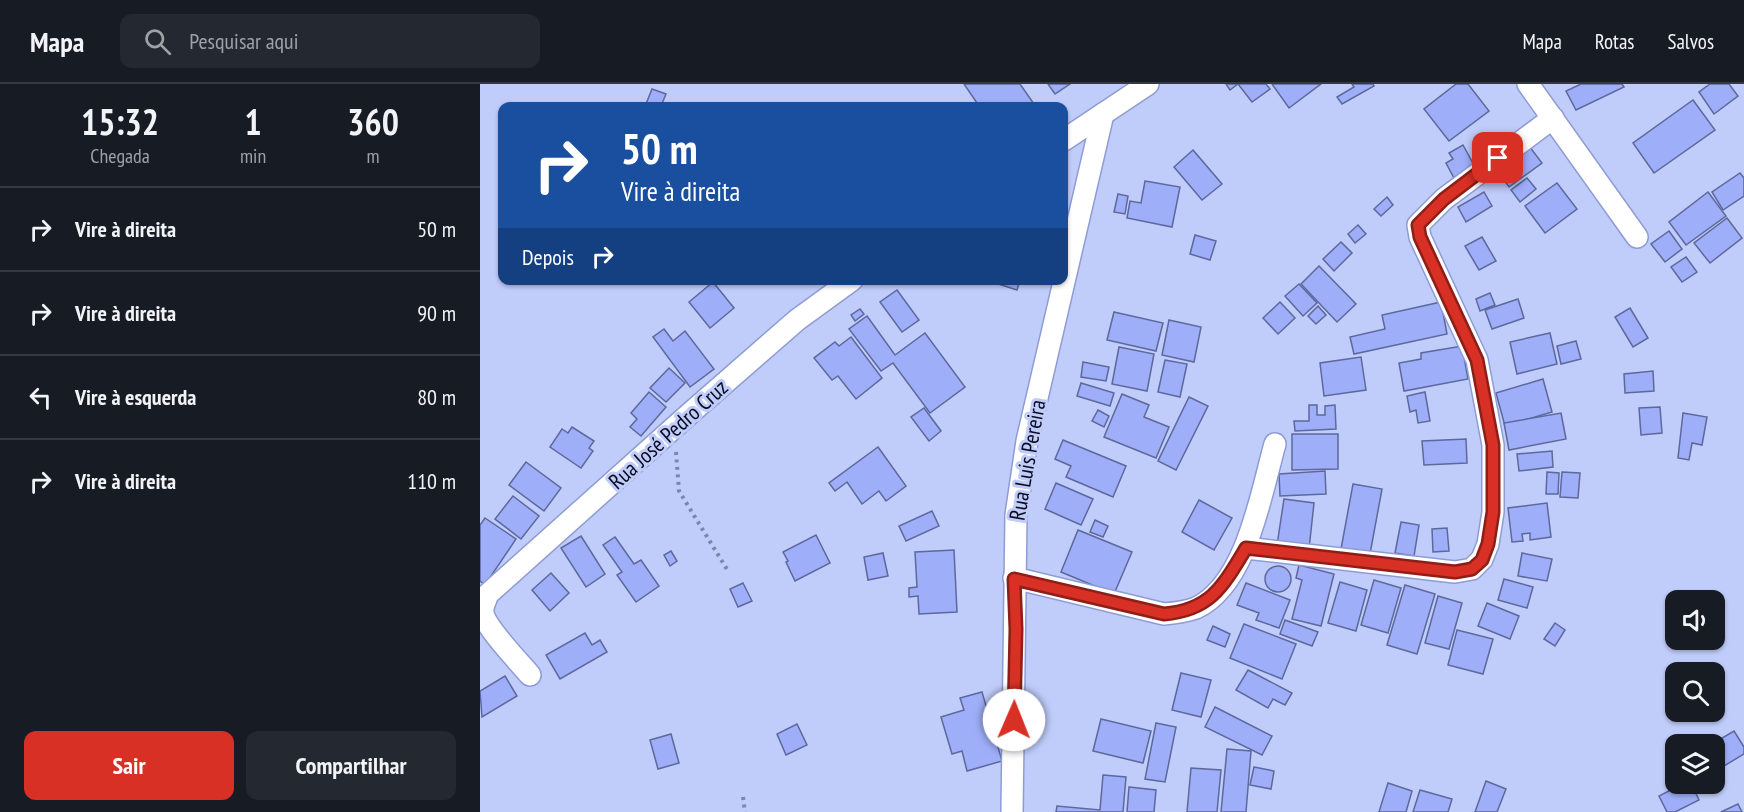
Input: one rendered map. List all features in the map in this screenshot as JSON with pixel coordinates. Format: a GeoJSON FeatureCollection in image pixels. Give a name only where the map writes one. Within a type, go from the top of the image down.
{"type":"FeatureCollection","features":[{"type":"Feature","properties":{"kind":"street"},"geometry":{"type":"LineString","coordinates":[[1068,137],[1148,84]]}},
{"type":"Feature","properties":{"kind":"street"},"geometry":{"type":"LineString","coordinates":[[1528,84],[1637,237]]}},
{"type":"Feature","properties":{"kind":"street","name":"Rua Luis Pereira"},"geometry":{"type":"LineString","coordinates":[[1068,267],[1103,114]]}},
{"type":"Feature","properties":{"kind":"street"},"geometry":{"type":"LineString","coordinates":[[1246,548],[1455,572],[1472,569],[1482,560],[1488,544],[1493,512],[1493,445],[1477,360],[1420,237],[1418,225],[1444,199],[1553,118]]}},
{"type":"Feature","properties":{"kind":"street","name":"Rua José Pedro Cruz"},"geometry":{"type":"LineString","coordinates":[[484,591],[796,320],[845,285]]}},
{"type":"Feature","properties":{"kind":"street","name":"Rua Luis Pereira"},"geometry":{"type":"LineString","coordinates":[[1012,812],[1016,514],[1028,441],[1064,285]]}},
{"type":"Feature","properties":{"kind":"street"},"geometry":{"type":"LineString","coordinates":[[1014,579],[1164,614],[1183,612],[1198,607],[1218,590],[1246,548],[1275,444]]}},
{"type":"Feature","properties":{"kind":"street"},"geometry":{"type":"LineString","coordinates":[[484,591],[483,613],[487,624],[530,675]]}},
{"type":"Feature","properties":{"kind":"path"},"geometry":{"type":"LineString","coordinates":[[675,427],[679,490],[728,571]]}},
{"type":"Feature","properties":{"kind":"path"},"geometry":{"type":"LineString","coordinates":[[743,797],[745,812]]}},
{"type":"Feature","properties":{"kind":"building"},"geometry":{"type":"Polygon","coordinates":[[[964,84],[1020,84],[1033,102],[976,102],[964,84]]]}},
{"type":"Feature","properties":{"kind":"building"},"geometry":{"type":"Polygon","coordinates":[[[1048,84],[1070,84],[1055,94],[1048,84]]]}},
{"type":"Feature","properties":{"kind":"building"},"geometry":{"type":"Polygon","coordinates":[[[1226,84],[1238,84],[1230,90],[1226,84]]]}},
{"type":"Feature","properties":{"kind":"building"},"geometry":{"type":"Polygon","coordinates":[[[1238,84],[1266,84],[1270,89],[1252,102],[1238,84]]]}},
{"type":"Feature","properties":{"kind":"building"},"geometry":{"type":"Polygon","coordinates":[[[1272,84],[1321,84],[1289,108],[1272,84]]]}},
{"type":"Feature","properties":{"kind":"building"},"geometry":{"type":"Polygon","coordinates":[[[1352,84],[1373,84],[1374,86],[1342,104],[1337,97],[1354,87],[1352,84]]]}},
{"type":"Feature","properties":{"kind":"building"},"geometry":{"type":"Polygon","coordinates":[[[1456,84],[1468,84],[1489,111],[1449,141],[1424,109],[1456,84]]]}},
{"type":"Feature","properties":{"kind":"building"},"geometry":{"type":"Polygon","coordinates":[[[1581,84],[1622,84],[1624,87],[1576,110],[1566,91],[1581,84]]]}},
{"type":"Feature","properties":{"kind":"building"},"geometry":{"type":"Polygon","coordinates":[[[1710,84],[1729,84],[1738,96],[1714,114],[1699,92],[1710,84]]]}},
{"type":"Feature","properties":{"kind":"building"},"geometry":{"type":"Polygon","coordinates":[[[652,89],[666,94],[663,102],[647,102],[652,89]]]}},
{"type":"Feature","properties":{"kind":"building"},"geometry":{"type":"Polygon","coordinates":[[[1693,100],[1715,130],[1654,173],[1633,143],[1693,100]]]}},
{"type":"Feature","properties":{"kind":"building"},"geometry":{"type":"Polygon","coordinates":[[[1463,145],[1475,167],[1454,178],[1446,163],[1453,159],[1449,153],[1463,145]]]}},
{"type":"Feature","properties":{"kind":"building"},"geometry":{"type":"Polygon","coordinates":[[[1529,146],[1542,163],[1509,187],[1497,170],[1529,146]]]}},
{"type":"Feature","properties":{"kind":"building"},"geometry":{"type":"Polygon","coordinates":[[[1193,150],[1222,184],[1202,200],[1174,167],[1193,150]]]}},
{"type":"Feature","properties":{"kind":"building"},"geometry":{"type":"Polygon","coordinates":[[[1740,173],[1744,178],[1744,196],[1723,210],[1712,192],[1740,173]]]}},
{"type":"Feature","properties":{"kind":"building"},"geometry":{"type":"Polygon","coordinates":[[[1527,178],[1536,189],[1520,202],[1511,190],[1527,178]]]}},
{"type":"Feature","properties":{"kind":"building"},"geometry":{"type":"Polygon","coordinates":[[[1145,181],[1180,187],[1172,227],[1127,218],[1130,201],[1141,203],[1145,181]]]}},
{"type":"Feature","properties":{"kind":"building"},"geometry":{"type":"Polygon","coordinates":[[[1557,183],[1577,209],[1545,233],[1525,206],[1557,183]]]}},
{"type":"Feature","properties":{"kind":"building"},"geometry":{"type":"Polygon","coordinates":[[[1484,192],[1492,206],[1466,222],[1458,207],[1484,192]]]}},
{"type":"Feature","properties":{"kind":"building"},"geometry":{"type":"Polygon","coordinates":[[[1708,192],[1726,216],[1686,245],[1669,222],[1708,192]]]}},
{"type":"Feature","properties":{"kind":"building"},"geometry":{"type":"Polygon","coordinates":[[[1118,194],[1128,196],[1125,214],[1114,212],[1118,194]]]}},
{"type":"Feature","properties":{"kind":"building"},"geometry":{"type":"Polygon","coordinates":[[[1387,197],[1393,205],[1381,216],[1374,209],[1387,197]]]}},
{"type":"Feature","properties":{"kind":"building"},"geometry":{"type":"Polygon","coordinates":[[[1727,218],[1742,238],[1710,263],[1694,243],[1727,218]]]}},
{"type":"Feature","properties":{"kind":"building"},"geometry":{"type":"Polygon","coordinates":[[[1358,225],[1366,234],[1355,243],[1348,234],[1358,225]]]}},
{"type":"Feature","properties":{"kind":"building"},"geometry":{"type":"Polygon","coordinates":[[[1669,231],[1682,249],[1665,262],[1651,244],[1669,231]]]}},
{"type":"Feature","properties":{"kind":"building"},"geometry":{"type":"Polygon","coordinates":[[[1195,235],[1216,241],[1210,260],[1190,254],[1195,235]]]}},
{"type":"Feature","properties":{"kind":"building"},"geometry":{"type":"Polygon","coordinates":[[[1482,237],[1496,261],[1479,270],[1465,246],[1482,237]]]}},
{"type":"Feature","properties":{"kind":"building"},"geometry":{"type":"Polygon","coordinates":[[[1341,242],[1352,253],[1334,271],[1323,259],[1341,242]]]}},
{"type":"Feature","properties":{"kind":"building"},"geometry":{"type":"Polygon","coordinates":[[[1686,257],[1697,272],[1682,282],[1671,267],[1686,257]]]}},
{"type":"Feature","properties":{"kind":"building"},"geometry":{"type":"Polygon","coordinates":[[[1319,266],[1356,304],[1337,322],[1301,284],[1319,266]]]}},
{"type":"Feature","properties":{"kind":"building"},"geometry":{"type":"Polygon","coordinates":[[[1299,284],[1317,303],[1303,316],[1285,296],[1299,284]]]}},
{"type":"Feature","properties":{"kind":"building"},"geometry":{"type":"Polygon","coordinates":[[[709,285],[715,285],[734,308],[710,328],[689,302],[709,285]]]}},
{"type":"Feature","properties":{"kind":"building"},"geometry":{"type":"Polygon","coordinates":[[[1002,285],[1018,285],[1017,290],[1002,285]]]}},
{"type":"Feature","properties":{"kind":"building"},"geometry":{"type":"Polygon","coordinates":[[[897,290],[919,320],[902,332],[880,302],[897,290]]]}},
{"type":"Feature","properties":{"kind":"building"},"geometry":{"type":"Polygon","coordinates":[[[1490,293],[1495,305],[1480,311],[1476,299],[1490,293]]]}},
{"type":"Feature","properties":{"kind":"building"},"geometry":{"type":"Polygon","coordinates":[[[1518,299],[1524,318],[1492,329],[1485,310],[1518,299]]]}},
{"type":"Feature","properties":{"kind":"building"},"geometry":{"type":"Polygon","coordinates":[[[1280,302],[1295,318],[1278,334],[1263,318],[1280,302]]]}},
{"type":"Feature","properties":{"kind":"building"},"geometry":{"type":"Polygon","coordinates":[[[1441,302],[1447,334],[1354,354],[1350,337],[1385,329],[1382,315],[1441,302]]]}},
{"type":"Feature","properties":{"kind":"building"},"geometry":{"type":"Polygon","coordinates":[[[1318,306],[1326,315],[1316,324],[1308,316],[1318,306]]]}},
{"type":"Feature","properties":{"kind":"building"},"geometry":{"type":"Polygon","coordinates":[[[1630,308],[1648,338],[1633,347],[1615,317],[1630,308]]]}},
{"type":"Feature","properties":{"kind":"building"},"geometry":{"type":"Polygon","coordinates":[[[860,309],[864,314],[855,321],[851,315],[860,309]]]}},
{"type":"Feature","properties":{"kind":"building"},"geometry":{"type":"Polygon","coordinates":[[[1114,312],[1163,323],[1156,351],[1107,340],[1114,312]]]}},
{"type":"Feature","properties":{"kind":"building"},"geometry":{"type":"Polygon","coordinates":[[[867,316],[895,355],[925,333],[965,387],[930,413],[893,363],[881,371],[849,329],[867,316]]]}},
{"type":"Feature","properties":{"kind":"building"},"geometry":{"type":"Polygon","coordinates":[[[1169,320],[1201,327],[1194,362],[1162,355],[1169,320]]]}},
{"type":"Feature","properties":{"kind":"building"},"geometry":{"type":"Polygon","coordinates":[[[664,329],[673,341],[685,331],[714,369],[690,387],[653,337],[664,329]]]}},
{"type":"Feature","properties":{"kind":"building"},"geometry":{"type":"Polygon","coordinates":[[[1550,333],[1557,364],[1517,374],[1510,342],[1550,333]]]}},
{"type":"Feature","properties":{"kind":"building"},"geometry":{"type":"Polygon","coordinates":[[[851,337],[882,378],[856,399],[838,376],[832,380],[814,358],[835,342],[839,346],[851,337]]]}},
{"type":"Feature","properties":{"kind":"building"},"geometry":{"type":"Polygon","coordinates":[[[1576,341],[1581,359],[1561,364],[1557,346],[1576,341]]]}},
{"type":"Feature","properties":{"kind":"building"},"geometry":{"type":"Polygon","coordinates":[[[1462,346],[1468,379],[1404,391],[1399,363],[1421,359],[1421,353],[1462,346]]]}},
{"type":"Feature","properties":{"kind":"building"},"geometry":{"type":"Polygon","coordinates":[[[1119,347],[1154,354],[1147,391],[1112,384],[1119,347]]]}},
{"type":"Feature","properties":{"kind":"building"},"geometry":{"type":"Polygon","coordinates":[[[1361,357],[1366,390],[1324,396],[1320,363],[1361,357]]]}},
{"type":"Feature","properties":{"kind":"building"},"geometry":{"type":"Polygon","coordinates":[[[1165,360],[1187,364],[1180,397],[1158,392],[1165,360]]]}},
{"type":"Feature","properties":{"kind":"building"},"geometry":{"type":"Polygon","coordinates":[[[1083,362],[1109,367],[1106,381],[1081,377],[1083,362]]]}},
{"type":"Feature","properties":{"kind":"building"},"geometry":{"type":"Polygon","coordinates":[[[669,368],[685,383],[666,402],[650,388],[669,368]]]}},
{"type":"Feature","properties":{"kind":"building"},"geometry":{"type":"Polygon","coordinates":[[[1653,371],[1654,391],[1625,393],[1624,374],[1653,371]]]}},
{"type":"Feature","properties":{"kind":"building"},"geometry":{"type":"Polygon","coordinates":[[[1543,379],[1552,412],[1505,426],[1496,393],[1543,379]]]}},
{"type":"Feature","properties":{"kind":"building"},"geometry":{"type":"Polygon","coordinates":[[[1081,383],[1114,393],[1110,406],[1077,396],[1081,383]]]}},
{"type":"Feature","properties":{"kind":"building"},"geometry":{"type":"Polygon","coordinates":[[[649,392],[666,407],[641,436],[630,427],[637,419],[631,413],[649,392]]]}},
{"type":"Feature","properties":{"kind":"building"},"geometry":{"type":"Polygon","coordinates":[[[1425,392],[1430,421],[1418,423],[1416,410],[1410,412],[1407,396],[1425,392]]]}},
{"type":"Feature","properties":{"kind":"building"},"geometry":{"type":"Polygon","coordinates":[[[1122,394],[1149,405],[1144,417],[1169,427],[1156,458],[1104,437],[1122,394]]]}},
{"type":"Feature","properties":{"kind":"building"},"geometry":{"type":"Polygon","coordinates":[[[1189,397],[1208,406],[1176,470],[1158,461],[1189,397]]]}},
{"type":"Feature","properties":{"kind":"building"},"geometry":{"type":"Polygon","coordinates":[[[1309,405],[1317,405],[1317,415],[1325,415],[1325,406],[1335,405],[1336,429],[1295,431],[1294,421],[1309,421],[1309,405]]]}},
{"type":"Feature","properties":{"kind":"building"},"geometry":{"type":"Polygon","coordinates":[[[1660,407],[1662,433],[1641,435],[1639,408],[1660,407]]]}},
{"type":"Feature","properties":{"kind":"building"},"geometry":{"type":"Polygon","coordinates":[[[924,408],[941,431],[929,441],[911,417],[924,408]]]}},
{"type":"Feature","properties":{"kind":"building"},"geometry":{"type":"Polygon","coordinates":[[[1098,410],[1109,416],[1104,427],[1092,421],[1098,410]]]}},
{"type":"Feature","properties":{"kind":"building"},"geometry":{"type":"Polygon","coordinates":[[[1561,413],[1566,439],[1509,450],[1504,423],[1561,413]]]}},
{"type":"Feature","properties":{"kind":"building"},"geometry":{"type":"Polygon","coordinates":[[[1683,413],[1707,417],[1702,445],[1692,443],[1689,460],[1678,458],[1683,413]]]}},
{"type":"Feature","properties":{"kind":"building"},"geometry":{"type":"Polygon","coordinates":[[[572,427],[594,441],[589,448],[593,451],[581,468],[550,447],[562,429],[568,433],[572,427]]]}},
{"type":"Feature","properties":{"kind":"building"},"geometry":{"type":"Polygon","coordinates":[[[1292,434],[1338,434],[1338,469],[1292,470],[1292,434]]]}},
{"type":"Feature","properties":{"kind":"building"},"geometry":{"type":"Polygon","coordinates":[[[1466,439],[1467,463],[1424,465],[1422,441],[1466,439]]]}},
{"type":"Feature","properties":{"kind":"building"},"geometry":{"type":"Polygon","coordinates":[[[1063,440],[1126,466],[1113,497],[1066,477],[1071,466],[1055,459],[1063,440]]]}},
{"type":"Feature","properties":{"kind":"building"},"geometry":{"type":"Polygon","coordinates":[[[878,447],[906,486],[886,501],[879,491],[862,504],[847,482],[835,491],[829,483],[878,447]]]}},
{"type":"Feature","properties":{"kind":"building"},"geometry":{"type":"Polygon","coordinates":[[[1552,451],[1553,467],[1519,471],[1517,454],[1552,451]]]}},
{"type":"Feature","properties":{"kind":"building"},"geometry":{"type":"Polygon","coordinates":[[[526,462],[561,488],[544,511],[509,485],[526,462]]]}},
{"type":"Feature","properties":{"kind":"building"},"geometry":{"type":"Polygon","coordinates":[[[1325,471],[1326,494],[1280,496],[1279,474],[1325,471]]]}},
{"type":"Feature","properties":{"kind":"building"},"geometry":{"type":"Polygon","coordinates":[[[1547,472],[1559,473],[1558,494],[1546,494],[1547,472]]]}},
{"type":"Feature","properties":{"kind":"building"},"geometry":{"type":"Polygon","coordinates":[[[1562,472],[1580,473],[1578,498],[1560,497],[1562,472]]]}},
{"type":"Feature","properties":{"kind":"building"},"geometry":{"type":"Polygon","coordinates":[[[1056,483],[1093,499],[1081,525],[1045,509],[1056,483]]]}},
{"type":"Feature","properties":{"kind":"building"},"geometry":{"type":"Polygon","coordinates":[[[1353,484],[1382,489],[1370,554],[1341,549],[1353,484]]]}},
{"type":"Feature","properties":{"kind":"building"},"geometry":{"type":"Polygon","coordinates":[[[513,496],[539,516],[521,539],[495,519],[513,496]]]}},
{"type":"Feature","properties":{"kind":"building"},"geometry":{"type":"Polygon","coordinates":[[[1284,499],[1314,503],[1309,549],[1277,545],[1284,499]]]}},
{"type":"Feature","properties":{"kind":"building"},"geometry":{"type":"Polygon","coordinates":[[[1199,500],[1232,518],[1214,550],[1182,532],[1199,500]]]}},
{"type":"Feature","properties":{"kind":"building"},"geometry":{"type":"Polygon","coordinates":[[[1547,503],[1551,537],[1530,540],[1530,533],[1522,534],[1523,541],[1512,542],[1508,508],[1547,503]]]}},
{"type":"Feature","properties":{"kind":"building"},"geometry":{"type":"Polygon","coordinates":[[[932,511],[939,526],[906,541],[899,526],[932,511]]]}},
{"type":"Feature","properties":{"kind":"building"},"geometry":{"type":"Polygon","coordinates":[[[485,518],[516,539],[485,585],[480,581],[480,525],[485,518]]]}},
{"type":"Feature","properties":{"kind":"building"},"geometry":{"type":"Polygon","coordinates":[[[1095,520],[1108,526],[1103,537],[1090,532],[1095,520]]]}},
{"type":"Feature","properties":{"kind":"building"},"geometry":{"type":"Polygon","coordinates":[[[1401,522],[1419,525],[1414,556],[1395,553],[1401,522]]]}},
{"type":"Feature","properties":{"kind":"building"},"geometry":{"type":"Polygon","coordinates":[[[1447,528],[1449,551],[1433,552],[1432,529],[1447,528]]]}},
{"type":"Feature","properties":{"kind":"building"},"geometry":{"type":"Polygon","coordinates":[[[1078,530],[1132,552],[1114,594],[1061,572],[1078,530]]]}},
{"type":"Feature","properties":{"kind":"building"},"geometry":{"type":"Polygon","coordinates":[[[816,535],[830,563],[795,581],[783,552],[816,535]]]}},
{"type":"Feature","properties":{"kind":"building"},"geometry":{"type":"Polygon","coordinates":[[[581,536],[605,574],[586,587],[561,548],[581,536]]]}},
{"type":"Feature","properties":{"kind":"building"},"geometry":{"type":"Polygon","coordinates":[[[615,537],[634,564],[641,560],[659,586],[636,602],[617,575],[622,572],[603,545],[615,537]]]}},
{"type":"Feature","properties":{"kind":"building"},"geometry":{"type":"Polygon","coordinates":[[[954,550],[957,612],[919,614],[918,596],[909,597],[909,588],[917,587],[915,552],[954,550]]]}},
{"type":"Feature","properties":{"kind":"building"},"geometry":{"type":"Polygon","coordinates":[[[671,551],[677,561],[670,566],[664,555],[671,551]]]}},
{"type":"Feature","properties":{"kind":"building"},"geometry":{"type":"Polygon","coordinates":[[[883,553],[888,576],[868,580],[864,557],[883,553]]]}},
{"type":"Feature","properties":{"kind":"building"},"geometry":{"type":"Polygon","coordinates":[[[1522,553],[1552,559],[1547,581],[1518,576],[1522,553]]]}},
{"type":"Feature","properties":{"kind":"building"},"geometry":{"type":"Polygon","coordinates":[[[1299,565],[1334,574],[1321,626],[1292,619],[1302,580],[1296,578],[1299,565]]]}},
{"type":"Feature","properties":{"kind":"building"},"geometry":{"type":"Polygon","coordinates":[[[1278,566],[1288,569],[1291,579],[1288,589],[1278,592],[1268,589],[1265,579],[1268,569],[1278,566]]]}},
{"type":"Feature","properties":{"kind":"building"},"geometry":{"type":"Polygon","coordinates":[[[551,573],[569,593],[550,611],[532,590],[551,573]]]}},
{"type":"Feature","properties":{"kind":"building"},"geometry":{"type":"Polygon","coordinates":[[[1504,579],[1533,587],[1527,608],[1498,600],[1504,579]]]}},
{"type":"Feature","properties":{"kind":"building"},"geometry":{"type":"Polygon","coordinates":[[[1374,580],[1401,588],[1388,633],[1361,625],[1374,580]]]}},
{"type":"Feature","properties":{"kind":"building"},"geometry":{"type":"Polygon","coordinates":[[[1340,582],[1367,590],[1356,631],[1328,623],[1340,582]]]}},
{"type":"Feature","properties":{"kind":"building"},"geometry":{"type":"Polygon","coordinates":[[[743,583],[752,601],[738,607],[730,589],[743,583]]]}},
{"type":"Feature","properties":{"kind":"building"},"geometry":{"type":"Polygon","coordinates":[[[1246,583],[1290,600],[1279,628],[1256,620],[1259,613],[1237,605],[1246,583]]]}},
{"type":"Feature","properties":{"kind":"building"},"geometry":{"type":"Polygon","coordinates":[[[1405,585],[1435,594],[1417,654],[1387,645],[1405,585]]]}},
{"type":"Feature","properties":{"kind":"building"},"geometry":{"type":"Polygon","coordinates":[[[1438,596],[1462,603],[1449,649],[1425,643],[1438,596]]]}},
{"type":"Feature","properties":{"kind":"building"},"geometry":{"type":"Polygon","coordinates":[[[1487,603],[1519,616],[1510,639],[1478,626],[1487,603]]]}},
{"type":"Feature","properties":{"kind":"building"},"geometry":{"type":"Polygon","coordinates":[[[1285,620],[1318,632],[1312,646],[1280,634],[1285,620]]]}},
{"type":"Feature","properties":{"kind":"building"},"geometry":{"type":"Polygon","coordinates":[[[1555,623],[1565,630],[1555,646],[1544,639],[1555,623]]]}},
{"type":"Feature","properties":{"kind":"building"},"geometry":{"type":"Polygon","coordinates":[[[1244,624],[1296,644],[1282,679],[1230,658],[1244,624]]]}},
{"type":"Feature","properties":{"kind":"building"},"geometry":{"type":"Polygon","coordinates":[[[1213,626],[1230,634],[1225,647],[1207,640],[1213,626]]]}},
{"type":"Feature","properties":{"kind":"building"},"geometry":{"type":"Polygon","coordinates":[[[1457,630],[1493,639],[1483,674],[1448,665],[1457,630]]]}},
{"type":"Feature","properties":{"kind":"building"},"geometry":{"type":"Polygon","coordinates":[[[585,633],[592,645],[600,640],[607,652],[560,679],[546,655],[585,633]]]}},
{"type":"Feature","properties":{"kind":"building"},"geometry":{"type":"Polygon","coordinates":[[[1248,670],[1292,693],[1285,705],[1273,699],[1268,708],[1236,690],[1248,670]]]}},
{"type":"Feature","properties":{"kind":"building"},"geometry":{"type":"Polygon","coordinates":[[[1181,673],[1211,680],[1201,717],[1172,710],[1181,673]]]}},
{"type":"Feature","properties":{"kind":"building"},"geometry":{"type":"Polygon","coordinates":[[[505,676],[517,696],[482,717],[480,691],[505,676]]]}},
{"type":"Feature","properties":{"kind":"building"},"geometry":{"type":"Polygon","coordinates":[[[982,692],[1002,761],[967,771],[962,751],[952,754],[941,717],[964,710],[960,698],[982,692]]]}},
{"type":"Feature","properties":{"kind":"building"},"geometry":{"type":"Polygon","coordinates":[[[1215,707],[1272,736],[1262,755],[1205,727],[1215,707]]]}},
{"type":"Feature","properties":{"kind":"building"},"geometry":{"type":"Polygon","coordinates":[[[1101,719],[1151,731],[1143,763],[1093,751],[1101,719]]]}},
{"type":"Feature","properties":{"kind":"building"},"geometry":{"type":"Polygon","coordinates":[[[1156,723],[1176,727],[1165,782],[1145,779],[1156,723]]]}},
{"type":"Feature","properties":{"kind":"building"},"geometry":{"type":"Polygon","coordinates":[[[797,724],[807,745],[786,755],[777,734],[797,724]]]}},
{"type":"Feature","properties":{"kind":"building"},"geometry":{"type":"Polygon","coordinates":[[[1734,731],[1744,747],[1744,754],[1725,765],[1725,736],[1734,731]]]}},
{"type":"Feature","properties":{"kind":"building"},"geometry":{"type":"Polygon","coordinates":[[[671,734],[679,763],[658,769],[650,740],[671,734]]]}},
{"type":"Feature","properties":{"kind":"building"},"geometry":{"type":"Polygon","coordinates":[[[1227,749],[1251,751],[1246,812],[1221,812],[1227,749]]]}},
{"type":"Feature","properties":{"kind":"building"},"geometry":{"type":"Polygon","coordinates":[[[1254,767],[1274,771],[1271,789],[1250,785],[1254,767]]]}},
{"type":"Feature","properties":{"kind":"building"},"geometry":{"type":"Polygon","coordinates":[[[1191,768],[1221,770],[1217,812],[1187,812],[1191,768]]]}},
{"type":"Feature","properties":{"kind":"building"},"geometry":{"type":"Polygon","coordinates":[[[1103,775],[1126,777],[1123,812],[1056,812],[1057,806],[1100,810],[1103,775]]]}},
{"type":"Feature","properties":{"kind":"building"},"geometry":{"type":"Polygon","coordinates":[[[1486,781],[1506,789],[1497,812],[1475,812],[1486,781]]]}},
{"type":"Feature","properties":{"kind":"building"},"geometry":{"type":"Polygon","coordinates":[[[1388,783],[1412,791],[1406,812],[1379,812],[1388,783]]]}},
{"type":"Feature","properties":{"kind":"building"},"geometry":{"type":"Polygon","coordinates":[[[1129,787],[1156,790],[1154,812],[1127,812],[1129,787]]]}},
{"type":"Feature","properties":{"kind":"building"},"geometry":{"type":"Polygon","coordinates":[[[1420,790],[1452,799],[1448,812],[1413,812],[1420,790]]]}},
{"type":"Feature","properties":{"kind":"building"},"geometry":{"type":"Polygon","coordinates":[[[1665,793],[1696,794],[1699,800],[1675,812],[1667,812],[1659,796],[1665,793]]]}},
{"type":"Feature","properties":{"kind":"building"},"geometry":{"type":"Polygon","coordinates":[[[1738,804],[1742,812],[1721,812],[1738,804]]]}},
{"type":"Feature","properties":{"kind":"route"},"geometry":{"type":"LineString","coordinates":[[1014,720],[1016,629],[1014,579],[1164,614],[1183,612],[1198,607],[1218,590],[1246,548],[1455,572],[1472,569],[1482,560],[1488,544],[1493,512],[1493,445],[1477,360],[1420,237],[1418,225],[1444,199],[1498,158]]}}]}
